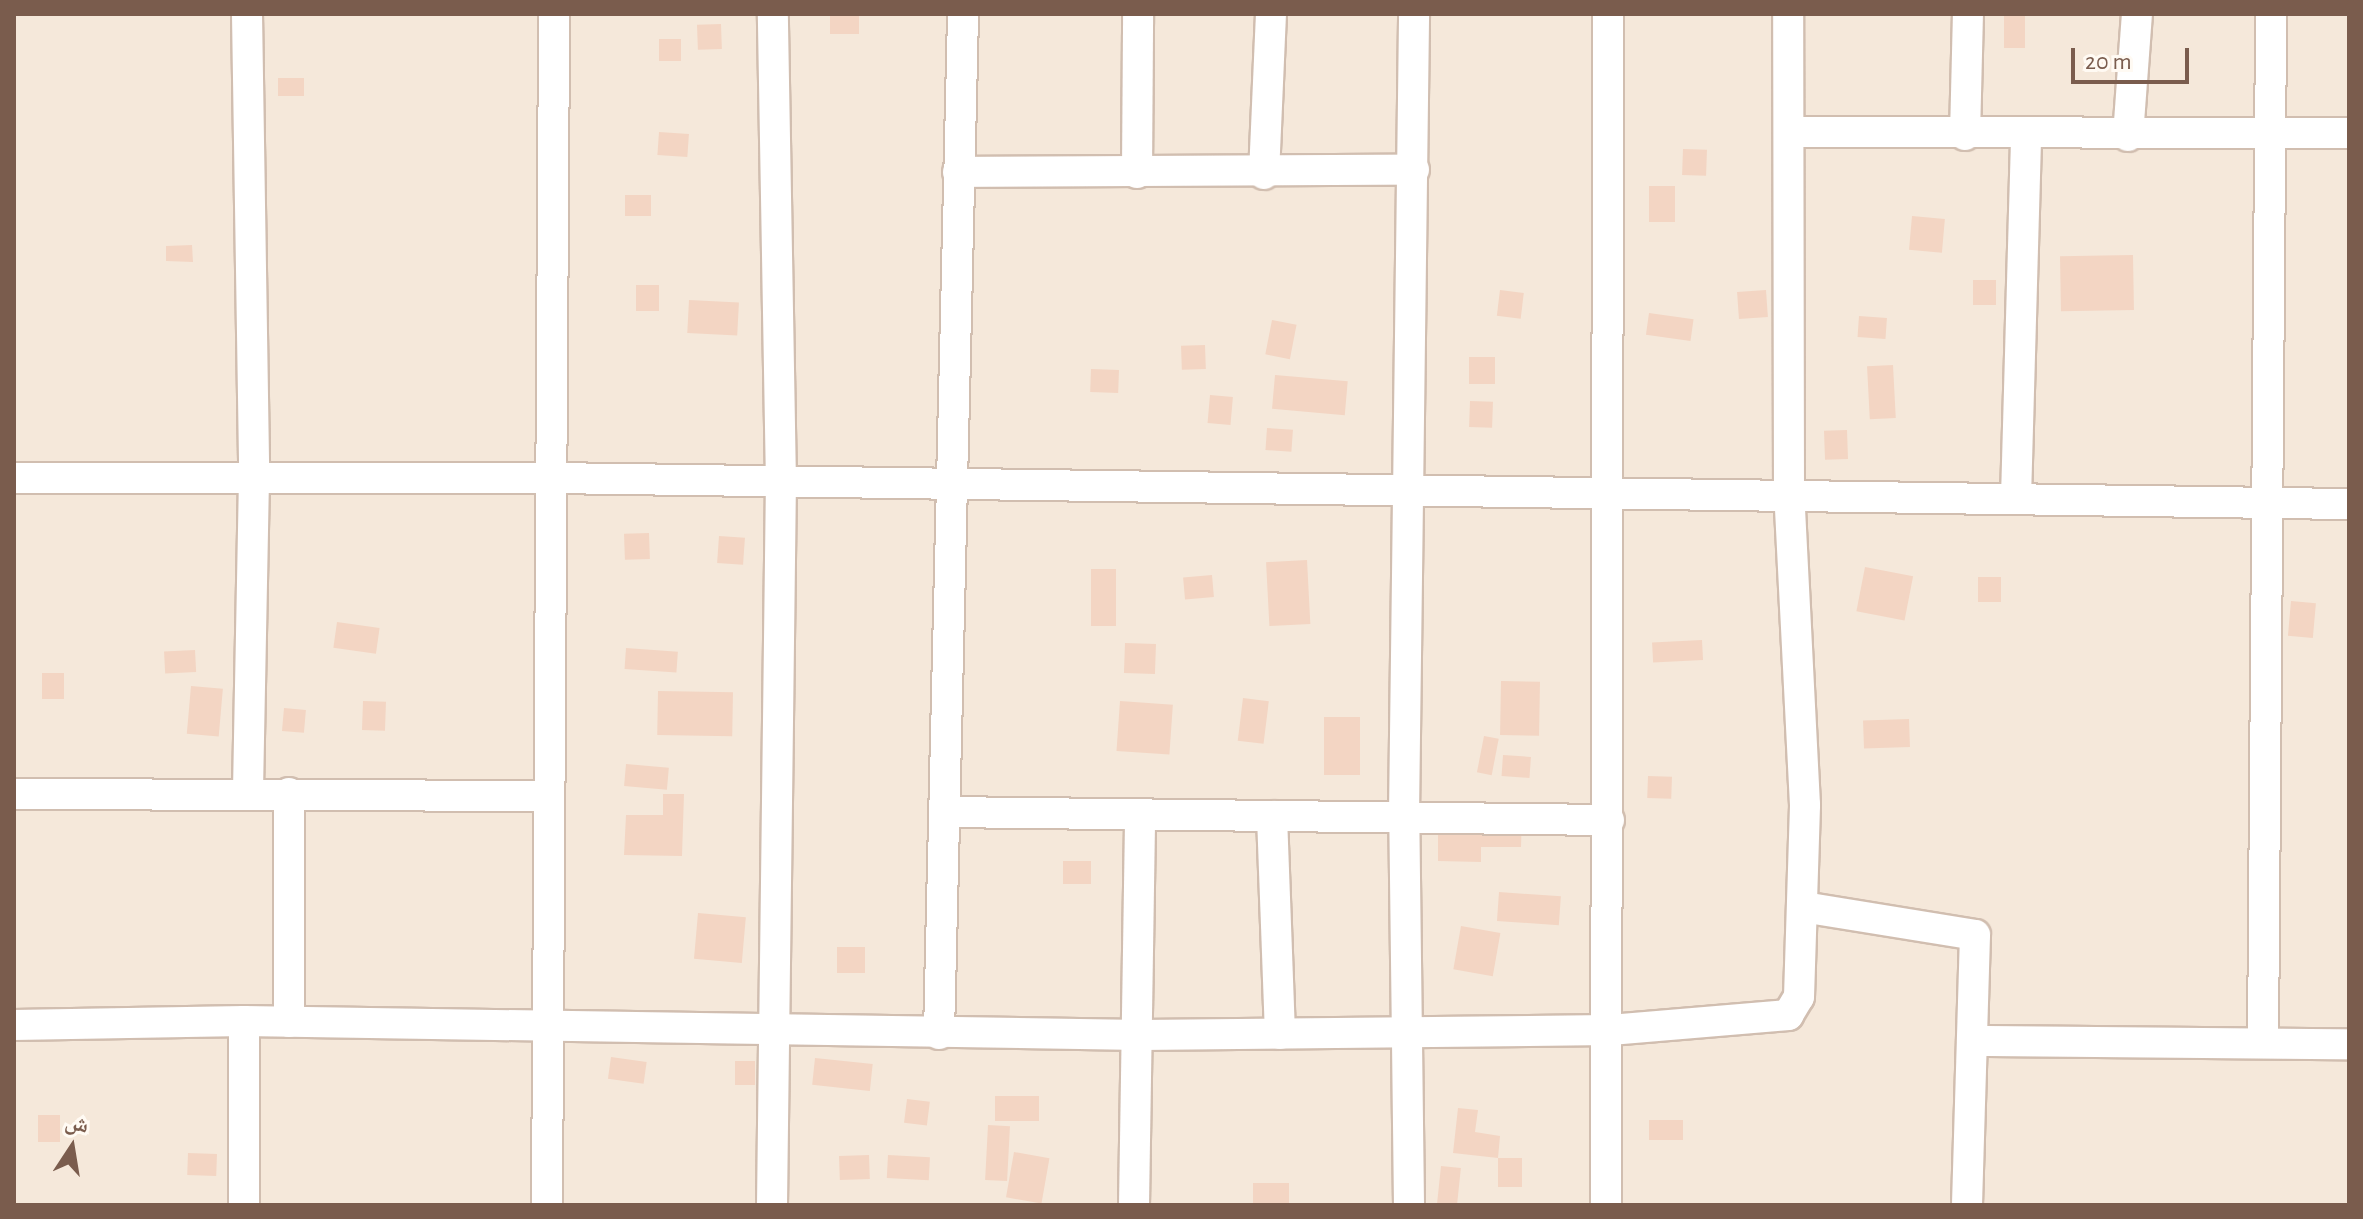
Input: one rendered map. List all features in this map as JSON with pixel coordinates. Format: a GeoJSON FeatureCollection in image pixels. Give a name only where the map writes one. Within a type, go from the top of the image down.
{"type":"FeatureCollection","features":[{"type":"Feature","properties":{"kind":"street"},"geometry":{"type":"LineString","coordinates":[[247,14],[254,478],[248,793]]}},
{"type":"Feature","properties":{"kind":"street"},"geometry":{"type":"LineString","coordinates":[[547,1205],[554,14]]}},
{"type":"Feature","properties":{"kind":"street"},"geometry":{"type":"LineString","coordinates":[[772,1205],[777,1031],[781,483],[773,14]]}},
{"type":"Feature","properties":{"kind":"street"},"geometry":{"type":"LineString","coordinates":[[939,1034],[963,14]]}},
{"type":"Feature","properties":{"kind":"street"},"geometry":{"type":"LineString","coordinates":[[1137,173],[1138,14]]}},
{"type":"Feature","properties":{"kind":"street"},"geometry":{"type":"LineString","coordinates":[[1264,174],[1271,14]]}},
{"type":"Feature","properties":{"kind":"street"},"geometry":{"type":"LineString","coordinates":[[1409,1205],[1404,1032],[1404,815],[1414,14]]}},
{"type":"Feature","properties":{"kind":"street"},"geometry":{"type":"LineString","coordinates":[[1606,1205],[1610,1030],[1608,14]]}},
{"type":"Feature","properties":{"kind":"street"},"geometry":{"type":"LineString","coordinates":[[14,1025],[244,1021],[548,1029],[1141,1035],[1610,1030],[1788,1015],[1799,997],[1803,907],[1789,492],[1792,132],[1788,14]]}},
{"type":"Feature","properties":{"kind":"street"},"geometry":{"type":"LineString","coordinates":[[1965,135],[1968,14]]}},
{"type":"Feature","properties":{"kind":"street"},"geometry":{"type":"LineString","coordinates":[[2128,136],[2137,14]]}},
{"type":"Feature","properties":{"kind":"street"},"geometry":{"type":"LineString","coordinates":[[2263,1043],[2271,14]]}},
{"type":"Feature","properties":{"kind":"street"},"geometry":{"type":"LineString","coordinates":[[1792,132],[2128,136],[2349,133]]}},
{"type":"Feature","properties":{"kind":"street"},"geometry":{"type":"LineString","coordinates":[[2016,498],[2026,135]]}},
{"type":"Feature","properties":{"kind":"street"},"geometry":{"type":"LineString","coordinates":[[958,172],[1264,174],[1414,170]]}},
{"type":"Feature","properties":{"kind":"street"},"geometry":{"type":"LineString","coordinates":[[14,478],[551,478],[951,488],[1407,490],[1608,495],[1789,492],[2349,504]]}},
{"type":"Feature","properties":{"kind":"street"},"geometry":{"type":"LineString","coordinates":[[289,793],[289,1022]]}},
{"type":"Feature","properties":{"kind":"street"},"geometry":{"type":"LineString","coordinates":[[14,794],[549,796]]}},
{"type":"Feature","properties":{"kind":"street"},"geometry":{"type":"LineString","coordinates":[[944,812],[1140,817],[1404,815],[1609,820]]}},
{"type":"Feature","properties":{"kind":"street"},"geometry":{"type":"LineString","coordinates":[[1272,816],[1280,1034]]}},
{"type":"Feature","properties":{"kind":"street"},"geometry":{"type":"LineString","coordinates":[[1134,1205],[1141,1035],[1140,817]]}},
{"type":"Feature","properties":{"kind":"street"},"geometry":{"type":"LineString","coordinates":[[1803,907],[1975,935],[1976,1041],[1967,1205]]}},
{"type":"Feature","properties":{"kind":"street"},"geometry":{"type":"LineString","coordinates":[[244,1021],[244,1205]]}},
{"type":"Feature","properties":{"kind":"street"},"geometry":{"type":"LineString","coordinates":[[1976,1041],[2349,1044]]}},
{"type":"Feature","properties":{"kind":"shaded area"},"geometry":{"type":"Polygon","coordinates":[[[14,14],[2349,14],[2349,1205],[14,1205],[14,14]]]}},
{"type":"Feature","properties":{"kind":"building"},"geometry":{"type":"Polygon","coordinates":[[[830,14],[859,14],[859,34],[830,34],[830,14]]]}},
{"type":"Feature","properties":{"kind":"building"},"geometry":{"type":"Polygon","coordinates":[[[2004,14],[2025,14],[2025,48],[2004,48],[2004,14]]]}},
{"type":"Feature","properties":{"kind":"building"},"geometry":{"type":"Polygon","coordinates":[[[721,24],[722,49],[698,50],[697,25],[721,24]]]}},
{"type":"Feature","properties":{"kind":"building"},"geometry":{"type":"Polygon","coordinates":[[[659,39],[681,39],[681,61],[659,61],[659,39]]]}},
{"type":"Feature","properties":{"kind":"building"},"geometry":{"type":"Polygon","coordinates":[[[278,78],[304,78],[304,96],[278,96],[278,78]]]}},
{"type":"Feature","properties":{"kind":"building"},"geometry":{"type":"Polygon","coordinates":[[[659,132],[689,134],[687,157],[657,155],[659,132]]]}},
{"type":"Feature","properties":{"kind":"building"},"geometry":{"type":"Polygon","coordinates":[[[1683,149],[1707,150],[1706,176],[1682,175],[1683,149]]]}},
{"type":"Feature","properties":{"kind":"building"},"geometry":{"type":"Polygon","coordinates":[[[1649,186],[1675,186],[1675,222],[1649,222],[1649,186]]]}},
{"type":"Feature","properties":{"kind":"building"},"geometry":{"type":"Polygon","coordinates":[[[625,195],[651,195],[651,216],[625,216],[625,195]]]}},
{"type":"Feature","properties":{"kind":"building"},"geometry":{"type":"Polygon","coordinates":[[[1912,216],[1945,219],[1942,253],[1909,250],[1912,216]]]}},
{"type":"Feature","properties":{"kind":"building"},"geometry":{"type":"Polygon","coordinates":[[[192,245],[193,262],[166,261],[166,246],[192,245]]]}},
{"type":"Feature","properties":{"kind":"building"},"geometry":{"type":"Polygon","coordinates":[[[2133,255],[2134,310],[2061,311],[2060,256],[2133,255]]]}},
{"type":"Feature","properties":{"kind":"building"},"geometry":{"type":"Polygon","coordinates":[[[1973,280],[1996,280],[1996,305],[1973,305],[1973,280]]]}},
{"type":"Feature","properties":{"kind":"building"},"geometry":{"type":"Polygon","coordinates":[[[636,285],[659,285],[659,311],[636,311],[636,285]]]}},
{"type":"Feature","properties":{"kind":"building"},"geometry":{"type":"Polygon","coordinates":[[[1500,290],[1524,293],[1521,319],[1497,316],[1500,290]]]}},
{"type":"Feature","properties":{"kind":"building"},"geometry":{"type":"Polygon","coordinates":[[[1766,290],[1768,317],[1739,319],[1737,292],[1766,290]]]}},
{"type":"Feature","properties":{"kind":"building"},"geometry":{"type":"Polygon","coordinates":[[[689,300],[739,303],[737,336],[687,333],[689,300]]]}},
{"type":"Feature","properties":{"kind":"building"},"geometry":{"type":"Polygon","coordinates":[[[1649,313],[1694,319],[1691,341],[1646,335],[1649,313]]]}},
{"type":"Feature","properties":{"kind":"building"},"geometry":{"type":"Polygon","coordinates":[[[1859,316],[1887,318],[1885,339],[1858,337],[1859,316]]]}},
{"type":"Feature","properties":{"kind":"building"},"geometry":{"type":"Polygon","coordinates":[[[1272,320],[1297,325],[1290,359],[1265,354],[1272,320]]]}},
{"type":"Feature","properties":{"kind":"building"},"geometry":{"type":"Polygon","coordinates":[[[1205,345],[1206,369],[1182,370],[1181,346],[1205,345]]]}},
{"type":"Feature","properties":{"kind":"building"},"geometry":{"type":"Polygon","coordinates":[[[1469,357],[1495,357],[1495,384],[1469,384],[1469,357]]]}},
{"type":"Feature","properties":{"kind":"building"},"geometry":{"type":"Polygon","coordinates":[[[1893,365],[1896,418],[1870,419],[1867,366],[1893,365]]]}},
{"type":"Feature","properties":{"kind":"building"},"geometry":{"type":"Polygon","coordinates":[[[1091,369],[1119,370],[1118,393],[1090,392],[1091,369]]]}},
{"type":"Feature","properties":{"kind":"building"},"geometry":{"type":"Polygon","coordinates":[[[1275,375],[1348,381],[1345,415],[1272,409],[1275,375]]]}},
{"type":"Feature","properties":{"kind":"building"},"geometry":{"type":"Polygon","coordinates":[[[1210,395],[1233,397],[1230,425],[1208,423],[1210,395]]]}},
{"type":"Feature","properties":{"kind":"building"},"geometry":{"type":"Polygon","coordinates":[[[1470,401],[1493,402],[1492,428],[1469,427],[1470,401]]]}},
{"type":"Feature","properties":{"kind":"building"},"geometry":{"type":"Polygon","coordinates":[[[1267,428],[1293,430],[1291,452],[1265,450],[1267,428]]]}},
{"type":"Feature","properties":{"kind":"building"},"geometry":{"type":"Polygon","coordinates":[[[1847,430],[1848,459],[1825,460],[1824,431],[1847,430]]]}},
{"type":"Feature","properties":{"kind":"building"},"geometry":{"type":"Polygon","coordinates":[[[649,533],[650,559],[625,560],[624,534],[649,533]]]}},
{"type":"Feature","properties":{"kind":"building"},"geometry":{"type":"Polygon","coordinates":[[[719,536],[745,538],[743,565],[717,563],[719,536]]]}},
{"type":"Feature","properties":{"kind":"building"},"geometry":{"type":"Polygon","coordinates":[[[1307,560],[1310,624],[1269,626],[1266,562],[1307,560]]]}},
{"type":"Feature","properties":{"kind":"building"},"geometry":{"type":"Polygon","coordinates":[[[1865,567],[1913,576],[1905,621],[1856,611],[1865,567]]]}},
{"type":"Feature","properties":{"kind":"building"},"geometry":{"type":"Polygon","coordinates":[[[1091,569],[1116,569],[1116,626],[1091,626],[1091,569]]]}},
{"type":"Feature","properties":{"kind":"building"},"geometry":{"type":"Polygon","coordinates":[[[1212,575],[1214,597],[1185,599],[1183,578],[1212,575]]]}},
{"type":"Feature","properties":{"kind":"building"},"geometry":{"type":"Polygon","coordinates":[[[1978,577],[2001,577],[2001,602],[1978,602],[1978,577]]]}},
{"type":"Feature","properties":{"kind":"building"},"geometry":{"type":"Polygon","coordinates":[[[2291,601],[2316,603],[2313,638],[2288,636],[2291,601]]]}},
{"type":"Feature","properties":{"kind":"building"},"geometry":{"type":"Polygon","coordinates":[[[337,622],[380,628],[376,654],[333,648],[337,622]]]}},
{"type":"Feature","properties":{"kind":"building"},"geometry":{"type":"Polygon","coordinates":[[[1702,640],[1703,660],[1653,663],[1652,643],[1702,640]]]}},
{"type":"Feature","properties":{"kind":"building"},"geometry":{"type":"Polygon","coordinates":[[[1125,643],[1156,644],[1155,674],[1124,673],[1125,643]]]}},
{"type":"Feature","properties":{"kind":"building"},"geometry":{"type":"Polygon","coordinates":[[[626,648],[678,652],[676,673],[625,669],[626,648]]]}},
{"type":"Feature","properties":{"kind":"building"},"geometry":{"type":"Polygon","coordinates":[[[195,650],[196,672],[165,674],[164,652],[195,650]]]}},
{"type":"Feature","properties":{"kind":"building"},"geometry":{"type":"Polygon","coordinates":[[[42,673],[64,673],[64,699],[42,699],[42,673]]]}},
{"type":"Feature","properties":{"kind":"building"},"geometry":{"type":"Polygon","coordinates":[[[1501,681],[1540,682],[1539,736],[1500,735],[1501,681]]]}},
{"type":"Feature","properties":{"kind":"building"},"geometry":{"type":"Polygon","coordinates":[[[191,686],[223,689],[219,737],[187,734],[191,686]]]}},
{"type":"Feature","properties":{"kind":"building"},"geometry":{"type":"Polygon","coordinates":[[[658,691],[733,692],[732,736],[657,735],[658,691]]]}},
{"type":"Feature","properties":{"kind":"building"},"geometry":{"type":"Polygon","coordinates":[[[1243,698],[1269,701],[1264,744],[1238,741],[1243,698]]]}},
{"type":"Feature","properties":{"kind":"building"},"geometry":{"type":"Polygon","coordinates":[[[363,701],[386,702],[385,731],[362,730],[363,701]]]}},
{"type":"Feature","properties":{"kind":"building"},"geometry":{"type":"Polygon","coordinates":[[[1120,701],[1173,705],[1169,755],[1117,751],[1120,701]]]}},
{"type":"Feature","properties":{"kind":"building"},"geometry":{"type":"Polygon","coordinates":[[[284,708],[306,710],[304,733],[282,731],[284,708]]]}},
{"type":"Feature","properties":{"kind":"building"},"geometry":{"type":"Polygon","coordinates":[[[1324,717],[1360,717],[1360,775],[1324,775],[1324,717]]]}},
{"type":"Feature","properties":{"kind":"building"},"geometry":{"type":"Polygon","coordinates":[[[1909,719],[1910,747],[1864,749],[1863,721],[1909,719]]]}},
{"type":"Feature","properties":{"kind":"building"},"geometry":{"type":"Polygon","coordinates":[[[1484,736],[1499,739],[1492,775],[1477,772],[1484,736]]]}},
{"type":"Feature","properties":{"kind":"building"},"geometry":{"type":"Polygon","coordinates":[[[1503,755],[1531,757],[1529,778],[1502,776],[1503,755]]]}},
{"type":"Feature","properties":{"kind":"building"},"geometry":{"type":"Polygon","coordinates":[[[626,764],[669,768],[667,790],[624,786],[626,764]]]}},
{"type":"Feature","properties":{"kind":"building"},"geometry":{"type":"Polygon","coordinates":[[[1648,776],[1672,777],[1671,799],[1647,798],[1648,776]]]}},
{"type":"Feature","properties":{"kind":"building"},"geometry":{"type":"Polygon","coordinates":[[[663,794],[684,794],[682,856],[624,855],[626,815],[663,815],[663,794]]]}},
{"type":"Feature","properties":{"kind":"building"},"geometry":{"type":"Polygon","coordinates":[[[1438,811],[1522,812],[1521,847],[1481,847],[1481,862],[1438,861],[1438,811]]]}},
{"type":"Feature","properties":{"kind":"building"},"geometry":{"type":"Polygon","coordinates":[[[1063,861],[1091,861],[1091,884],[1063,884],[1063,861]]]}},
{"type":"Feature","properties":{"kind":"building"},"geometry":{"type":"Polygon","coordinates":[[[1499,892],[1561,896],[1559,925],[1497,921],[1499,892]]]}},
{"type":"Feature","properties":{"kind":"building"},"geometry":{"type":"Polygon","coordinates":[[[698,913],[746,917],[742,963],[694,959],[698,913]]]}},
{"type":"Feature","properties":{"kind":"building"},"geometry":{"type":"Polygon","coordinates":[[[1461,926],[1500,933],[1493,976],[1453,969],[1461,926]]]}},
{"type":"Feature","properties":{"kind":"building"},"geometry":{"type":"Polygon","coordinates":[[[837,947],[865,947],[865,973],[837,973],[837,947]]]}},
{"type":"Feature","properties":{"kind":"building"},"geometry":{"type":"Polygon","coordinates":[[[611,1057],[647,1062],[644,1084],[608,1079],[611,1057]]]}},
{"type":"Feature","properties":{"kind":"building"},"geometry":{"type":"Polygon","coordinates":[[[815,1058],[873,1064],[870,1091],[812,1085],[815,1058]]]}},
{"type":"Feature","properties":{"kind":"building"},"geometry":{"type":"Polygon","coordinates":[[[735,1061],[755,1061],[755,1085],[735,1085],[735,1061]]]}},
{"type":"Feature","properties":{"kind":"building"},"geometry":{"type":"Polygon","coordinates":[[[995,1096],[1039,1096],[1039,1121],[995,1121],[995,1096]]]}},
{"type":"Feature","properties":{"kind":"building"},"geometry":{"type":"Polygon","coordinates":[[[907,1099],[930,1102],[927,1126],[904,1123],[907,1099]]]}},
{"type":"Feature","properties":{"kind":"building"},"geometry":{"type":"Polygon","coordinates":[[[1458,1108],[1478,1110],[1475,1132],[1500,1136],[1498,1158],[1453,1153],[1458,1108]]]}},
{"type":"Feature","properties":{"kind":"building"},"geometry":{"type":"Polygon","coordinates":[[[38,1115],[60,1115],[60,1142],[38,1142],[38,1115]]]}},
{"type":"Feature","properties":{"kind":"building"},"geometry":{"type":"Polygon","coordinates":[[[1649,1120],[1683,1120],[1683,1140],[1649,1140],[1649,1120]]]}},
{"type":"Feature","properties":{"kind":"building"},"geometry":{"type":"Polygon","coordinates":[[[988,1125],[1010,1126],[1007,1181],[985,1180],[988,1125]]]}},
{"type":"Feature","properties":{"kind":"building"},"geometry":{"type":"Polygon","coordinates":[[[1014,1152],[1049,1158],[1041,1204],[1006,1197],[1014,1152]]]}},
{"type":"Feature","properties":{"kind":"building"},"geometry":{"type":"Polygon","coordinates":[[[188,1153],[217,1154],[216,1176],[187,1175],[188,1153]]]}},
{"type":"Feature","properties":{"kind":"building"},"geometry":{"type":"Polygon","coordinates":[[[869,1155],[870,1179],[840,1180],[839,1156],[869,1155]]]}},
{"type":"Feature","properties":{"kind":"building"},"geometry":{"type":"Polygon","coordinates":[[[888,1155],[930,1157],[929,1180],[887,1178],[888,1155]]]}},
{"type":"Feature","properties":{"kind":"building"},"geometry":{"type":"Polygon","coordinates":[[[1498,1158],[1522,1158],[1522,1187],[1498,1187],[1498,1158]]]}},
{"type":"Feature","properties":{"kind":"building"},"geometry":{"type":"Polygon","coordinates":[[[1441,1166],[1461,1168],[1457,1205],[1437,1205],[1441,1166]]]}},
{"type":"Feature","properties":{"kind":"building"},"geometry":{"type":"Polygon","coordinates":[[[1253,1183],[1289,1183],[1289,1204],[1253,1204],[1253,1183]]]}}]}
